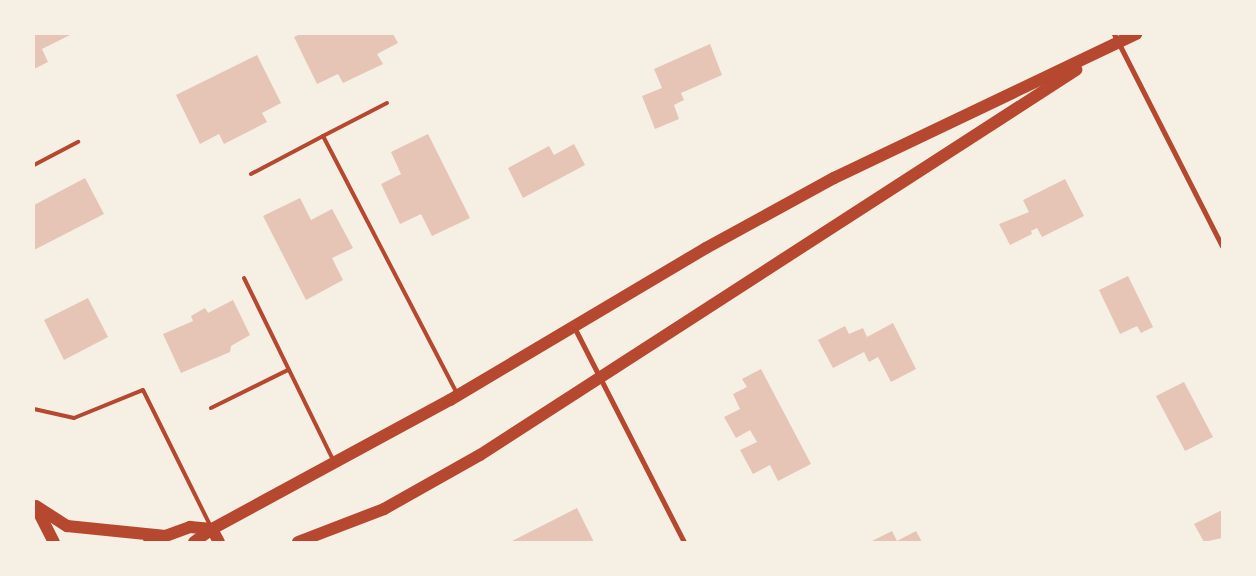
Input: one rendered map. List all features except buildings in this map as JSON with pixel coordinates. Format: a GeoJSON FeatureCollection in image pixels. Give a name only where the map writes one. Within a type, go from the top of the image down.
{"type":"FeatureCollection","features":[{"type":"Feature","properties":{"kind":"main road"},"geometry":{"type":"LineString","coordinates":[[194,542],[212,529],[458,395],[706,248],[834,178],[1116,38],[1136,34]]}},
{"type":"Feature","properties":{"kind":"main road"},"geometry":{"type":"LineString","coordinates":[[298,542],[384,509],[480,455],[602,378],[1116,38]]}},
{"type":"Feature","properties":{"kind":"main road"},"geometry":{"type":"LineString","coordinates":[[35,504],[67,526],[165,536]]}},
{"type":"Feature","properties":{"kind":"main road"},"geometry":{"type":"LineString","coordinates":[[35,504],[54,542]]}},
{"type":"Feature","properties":{"kind":"main road"},"geometry":{"type":"LineString","coordinates":[[149,542],[190,527],[212,529]]}},
{"type":"Feature","properties":{"kind":"main road"},"geometry":{"type":"LineString","coordinates":[[212,529],[219,542]]}},
{"type":"Feature","properties":{"kind":"street"},"geometry":{"type":"LineString","coordinates":[[1116,38],[1222,246]]}},
{"type":"Feature","properties":{"kind":"street"},"geometry":{"type":"LineString","coordinates":[[574,327],[602,378],[684,542]]}},
{"type":"Feature","properties":{"kind":"lane"},"geometry":{"type":"LineString","coordinates":[[251,174],[387,103]]}},
{"type":"Feature","properties":{"kind":"lane"},"geometry":{"type":"LineString","coordinates":[[323,136],[458,395]]}},
{"type":"Feature","properties":{"kind":"lane"},"geometry":{"type":"LineString","coordinates":[[34,165],[78,142]]}},
{"type":"Feature","properties":{"kind":"lane"},"geometry":{"type":"LineString","coordinates":[[244,278],[334,462]]}},
{"type":"Feature","properties":{"kind":"lane"},"geometry":{"type":"LineString","coordinates":[[212,408],[288,370]]}},
{"type":"Feature","properties":{"kind":"lane"},"geometry":{"type":"LineString","coordinates":[[34,409],[74,418],[143,390],[212,529]]}}]}
